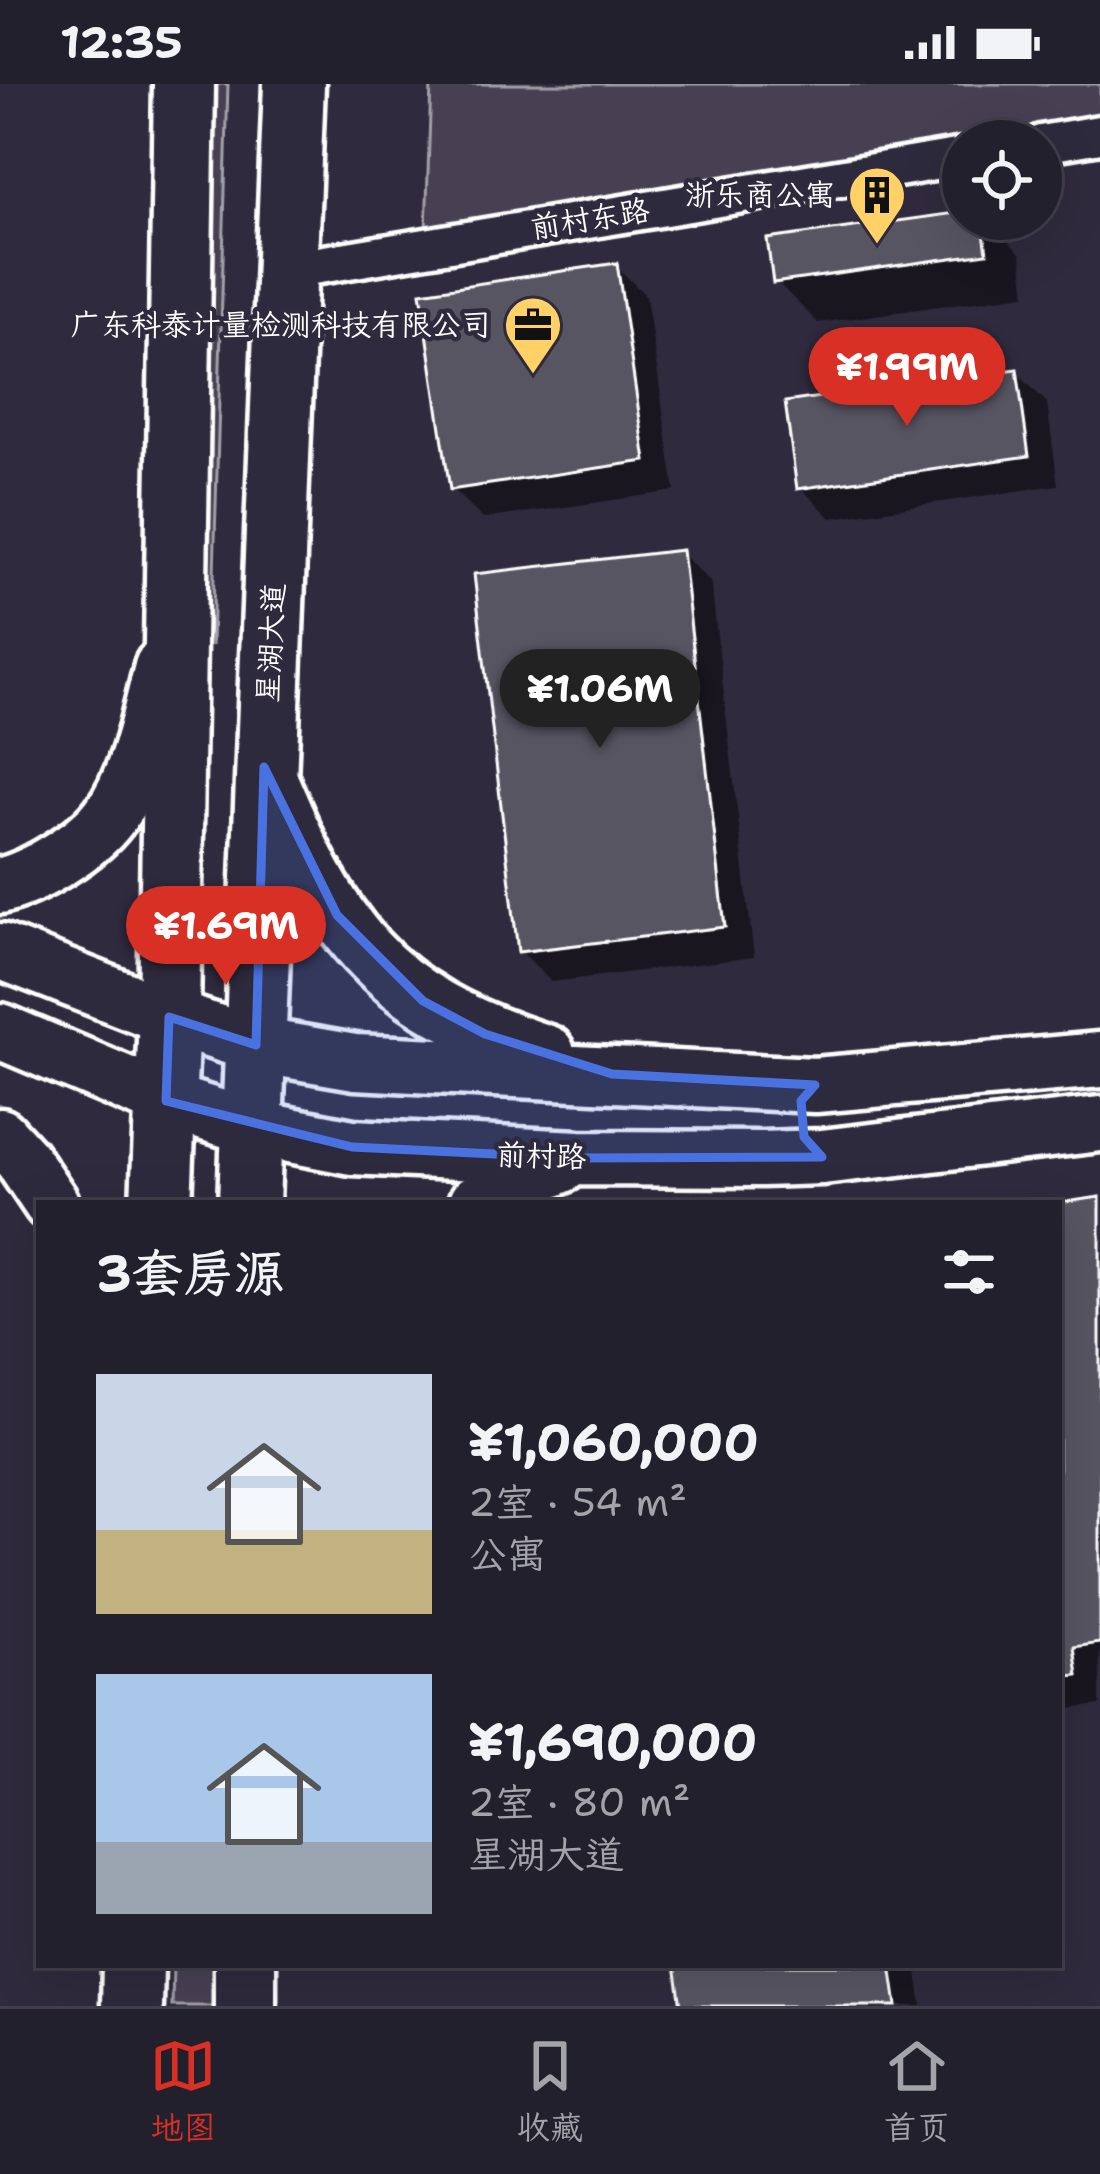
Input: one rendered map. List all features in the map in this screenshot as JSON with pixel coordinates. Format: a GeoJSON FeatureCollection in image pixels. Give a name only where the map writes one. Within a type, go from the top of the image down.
{"type":"FeatureCollection","features":[{"type":"Feature","properties":{"kind":"main road"},"geometry":{"type":"LineString","coordinates":[[161,1200],[169,1017],[184,84]]}},
{"type":"Feature","properties":{"kind":"main road","name":"星湖大道"},"geometry":{"type":"LineString","coordinates":[[249,1200],[294,84]]}},
{"type":"Feature","properties":{"kind":"main road"},"geometry":{"type":"LineString","coordinates":[[0,886],[64,857],[109,817],[140,753],[172,623]]}},
{"type":"Feature","properties":{"kind":"main road"},"geometry":{"type":"LineString","coordinates":[[264,767],[302,855],[337,915],[373,960],[423,1001],[485,1034],[612,1074]]}},
{"type":"Feature","properties":{"kind":"main road"},"geometry":{"type":"LineString","coordinates":[[0,951],[169,1017],[256,1045],[355,1061],[815,1085],[1100,1060]]}},
{"type":"Feature","properties":{"kind":"main road","name":"前村路"},"geometry":{"type":"LineString","coordinates":[[0,1030],[166,1101],[254,1128],[352,1147],[579,1158],[822,1157],[1100,1124]]}},
{"type":"Feature","properties":{"kind":"main road"},"geometry":{"type":"LineString","coordinates":[[815,1085],[801,1101],[804,1137],[822,1157]]}},
{"type":"Feature","properties":{"kind":"main road"},"geometry":{"type":"LineString","coordinates":[[0,1136],[49,1200]]}},
{"type":"Feature","properties":{"kind":"main road"},"geometry":{"type":"LineString","coordinates":[[483,1200],[579,1158]]}},
{"type":"Feature","properties":{"kind":"main road"},"geometry":{"type":"LineString","coordinates":[[132,2006],[134,1968]]}},
{"type":"Feature","properties":{"kind":"main road"},"geometry":{"type":"LineString","coordinates":[[245,1968],[245,2006]]}},
{"type":"Feature","properties":{"kind":"street"},"geometry":{"type":"LineString","coordinates":[[1062,140],[1100,134]]}},
{"type":"Feature","properties":{"kind":"street","name":"前村东路"},"geometry":{"type":"LineString","coordinates":[[289,270],[942,161]]}},
{"type":"Feature","properties":{"kind":"highlighted area"},"geometry":{"type":"Polygon","coordinates":[[[264,767],[337,915],[423,1001],[485,1034],[612,1074],[815,1085],[801,1101],[804,1137],[822,1157],[579,1158],[352,1147],[166,1101],[169,1017],[256,1045],[264,767]]]}},
{"type":"Feature","properties":{"kind":"shaded area"},"geometry":{"type":"Polygon","coordinates":[[[190,84],[228,84],[212,646],[185,350],[190,84]]]}},
{"type":"Feature","properties":{"kind":"shaded area"},"geometry":{"type":"Polygon","coordinates":[[[431,84],[1100,84],[1100,125],[1062,133],[1062,120],[942,120],[942,145],[426,231],[431,84]]]}},
{"type":"Feature","properties":{"kind":"shaded area"},"geometry":{"type":"Polygon","coordinates":[[[173,1968],[216,1968],[215,2006],[172,2006],[173,1968]]]}},
{"type":"Feature","properties":{"kind":"building","name":"浙乐商公寓"},"geometry":{"type":"Polygon","coordinates":[[[942,215],[942,240],[985,240],[987,253],[773,283],[767,239],[942,215]]]}},
{"type":"Feature","properties":{"kind":"building","name":"广东科泰计量检测科技有限公司"},"geometry":{"type":"Polygon","coordinates":[[[617,263],[646,461],[450,490],[421,292],[617,263]]]}},
{"type":"Feature","properties":{"kind":"building"},"geometry":{"type":"Polygon","coordinates":[[[1017,369],[1029,456],[797,489],[785,402],[1017,369]]]}},
{"type":"Feature","properties":{"kind":"building"},"geometry":{"type":"Polygon","coordinates":[[[682,550],[725,927],[518,952],[474,574],[682,550]]]}},
{"type":"Feature","properties":{"kind":"building"},"geometry":{"type":"Polygon","coordinates":[[[1100,1197],[1100,1643],[1074,1647],[1078,1675],[1062,1677],[1062,1202],[1100,1197]]]}},
{"type":"Feature","properties":{"kind":"building"},"geometry":{"type":"Polygon","coordinates":[[[675,1968],[891,1968],[897,2006],[681,2006],[675,1968]]]}},
{"type":"Feature","properties":{"kind":"place","name":"浙乐商公寓"},"geometry":{"type":"Point","coordinates":[877,246]}},
{"type":"Feature","properties":{"kind":"place","name":"广东科泰计量检测科技有限公司"},"geometry":{"type":"Point","coordinates":[533,376]}}]}
